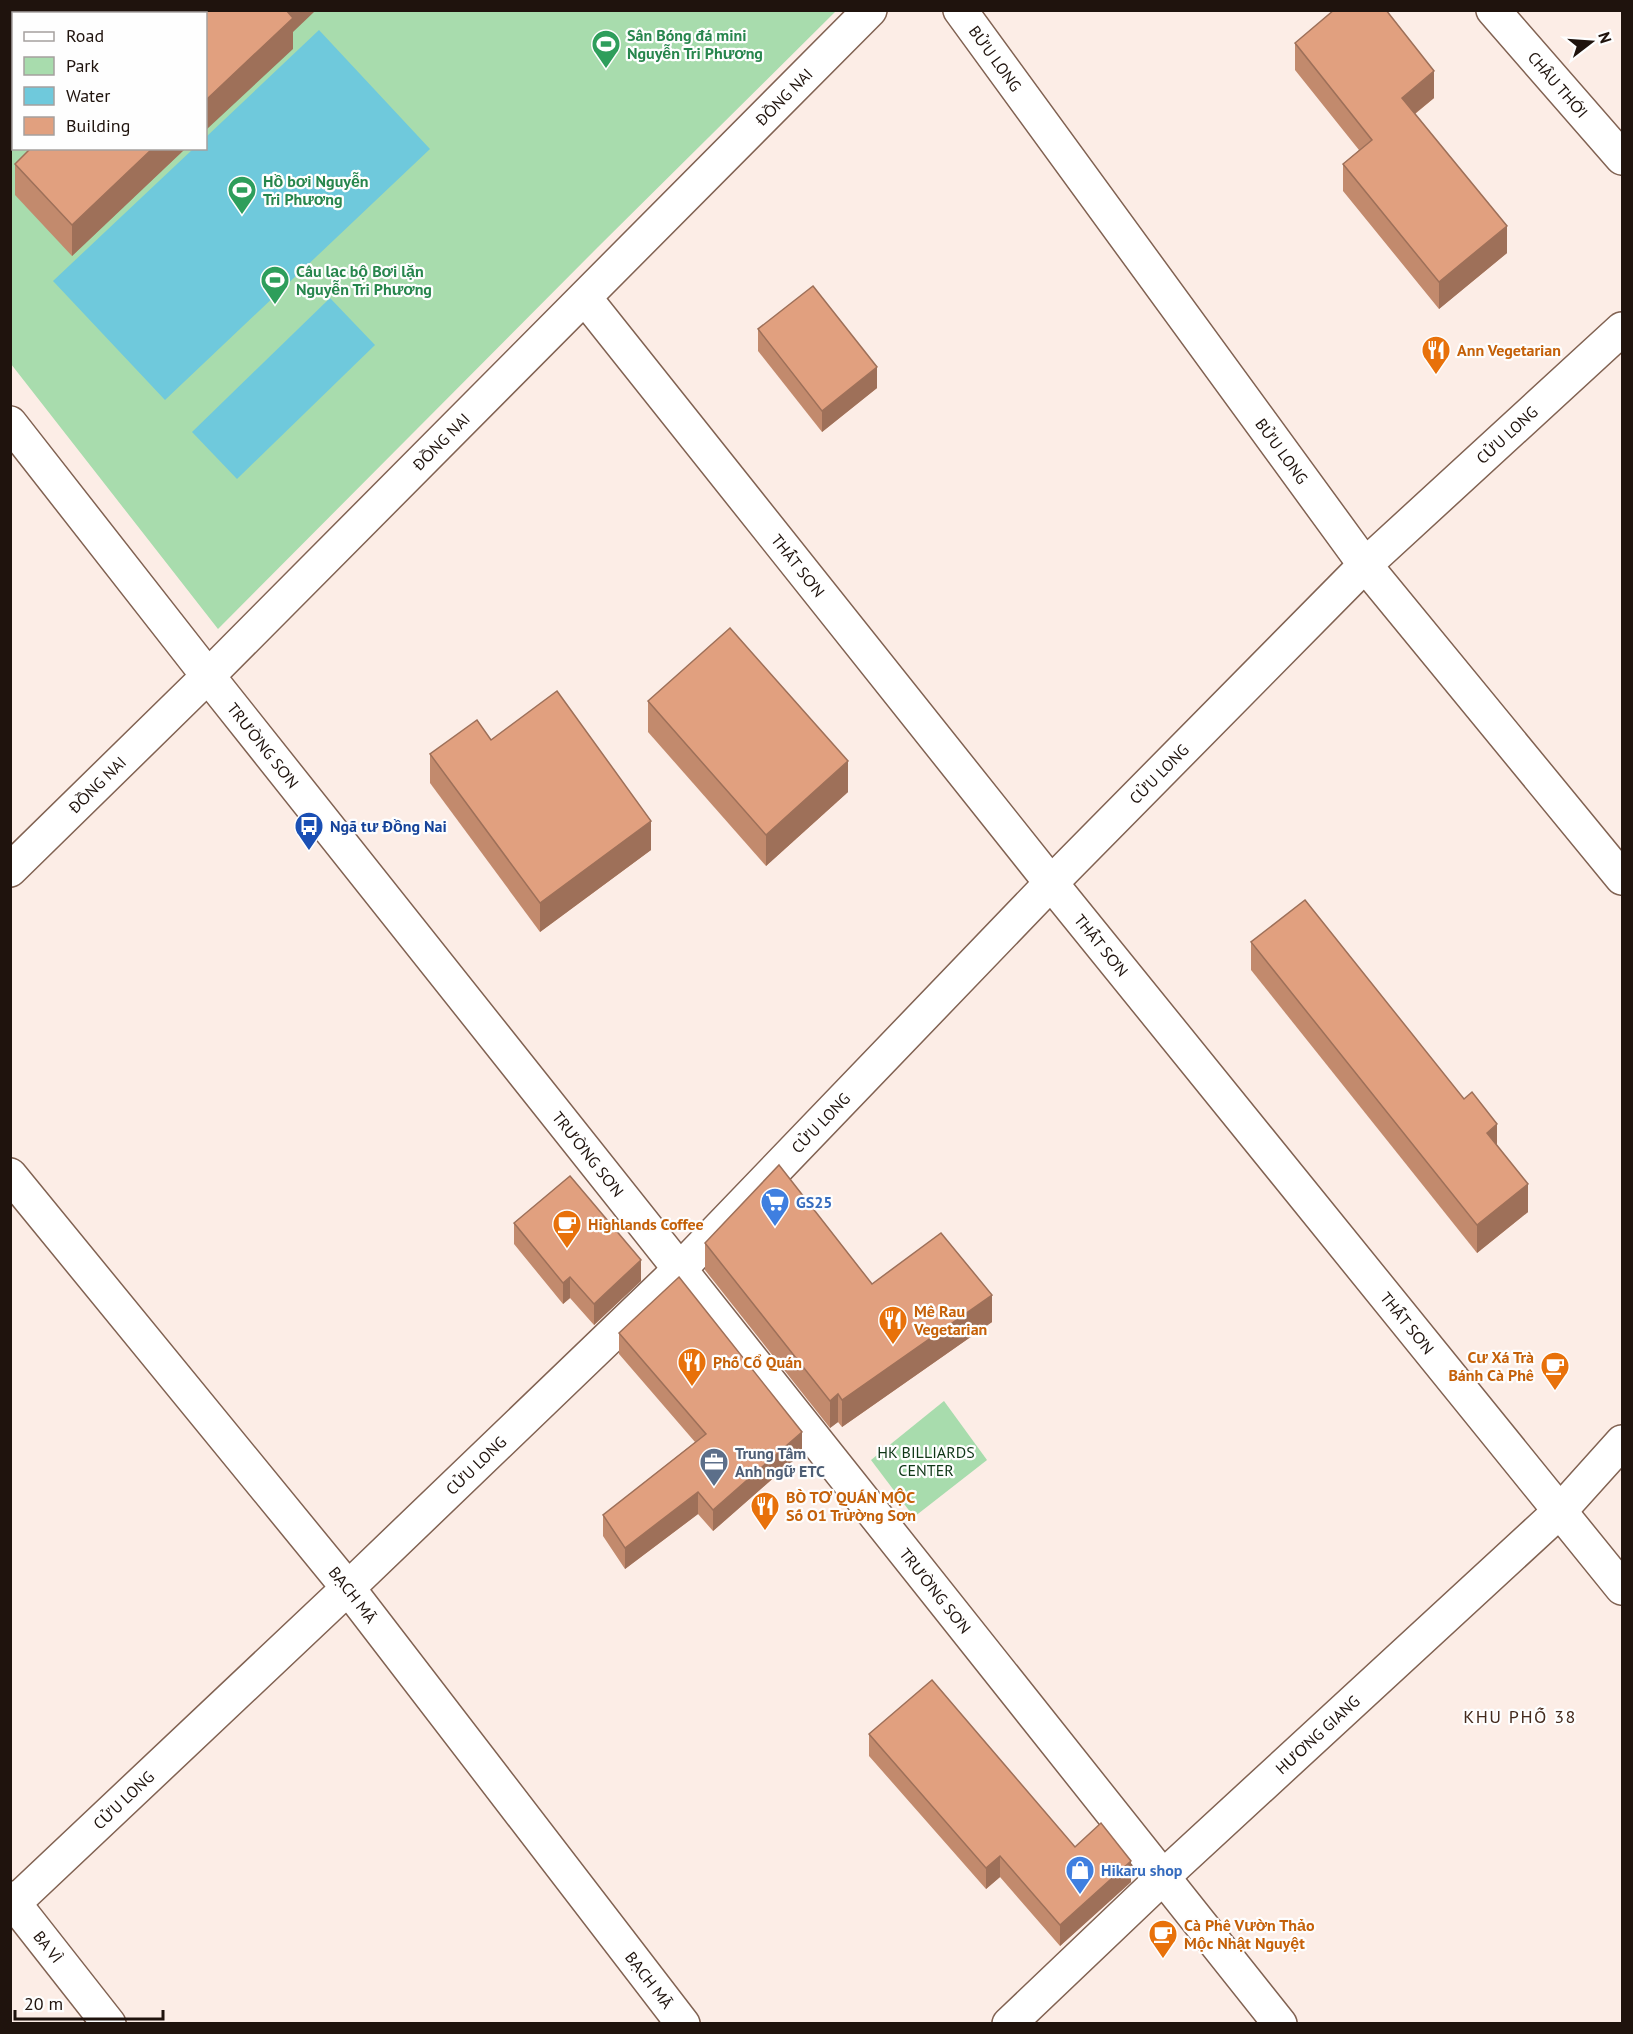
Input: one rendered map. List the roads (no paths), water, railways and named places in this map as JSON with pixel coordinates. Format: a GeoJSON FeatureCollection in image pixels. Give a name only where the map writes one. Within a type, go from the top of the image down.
{"type":"FeatureCollection","features":[{"type":"Feature","properties":{"kind":"street","name":"ĐỒNG NAI"},"geometry":{"type":"LineString","coordinates":[[10,870],[208,676],[870,10]]}},
{"type":"Feature","properties":{"kind":"street","name":"BỬU LONG"},"geometry":{"type":"LineString","coordinates":[[960,10],[1365,565],[1623,878]]}},
{"type":"Feature","properties":{"kind":"street","name":"CHÂU THỚI"},"geometry":{"type":"LineString","coordinates":[[1493,10],[1623,158]]}},
{"type":"Feature","properties":{"kind":"street","name":"THẤT SƠN"},"geometry":{"type":"LineString","coordinates":[[585,298],[1051,882],[1623,1588]]}},
{"type":"Feature","properties":{"kind":"street","name":"CỬU LONG"},"geometry":{"type":"LineString","coordinates":[[12,1902],[348,1588],[680,1269],[1051,882],[1365,565],[1623,329]]}},
{"type":"Feature","properties":{"kind":"street","name":"TRƯỜNG SƠN"},"geometry":{"type":"LineString","coordinates":[[10,423],[208,676],[1280,2024]]}},
{"type":"Feature","properties":{"kind":"street","name":"BẠCH MÃ"},"geometry":{"type":"LineString","coordinates":[[10,1175],[348,1588],[683,2024]]}},
{"type":"Feature","properties":{"kind":"street","name":"HƯƠNG GIANG"},"geometry":{"type":"LineString","coordinates":[[1009,2024],[1164,1876],[1560,1511],[1623,1442]]}},
{"type":"Feature","properties":{"kind":"street","name":"BA VÌ"},"geometry":{"type":"LineString","coordinates":[[12,1902],[109,2024]]}},
{"type":"Feature","properties":{"kind":"water","name":"Hồ bơi Nguyễn Tri Phương"},"geometry":{"type":"Polygon","coordinates":[[[319,30],[430,149],[165,400],[53,281],[192,150],[207,150],[207,136],[319,30]]]}},
{"type":"Feature","properties":{"kind":"water"},"geometry":{"type":"Polygon","coordinates":[[[330,298],[375,345],[237,479],[192,432],[330,298]]]}},
{"type":"Feature","properties":{"kind":"place","name":"Sân Bóng đá mini Nguyễn Tri Phương"},"geometry":{"type":"Point","coordinates":[606,70]}},
{"type":"Feature","properties":{"kind":"place","name":"Hồ bơi Nguyễn Tri Phương"},"geometry":{"type":"Point","coordinates":[242,216]}},
{"type":"Feature","properties":{"kind":"place","name":"Câu lạc bộ Bơi lặn Nguyễn Tri Phương"},"geometry":{"type":"Point","coordinates":[275,306]}},
{"type":"Feature","properties":{"kind":"place","name":"Ann Vegetarian"},"geometry":{"type":"Point","coordinates":[1436,376]}},
{"type":"Feature","properties":{"kind":"place","name":"Ngã tư Đồng Nai"},"geometry":{"type":"Point","coordinates":[309,852]}},
{"type":"Feature","properties":{"kind":"place","name":"GS25"},"geometry":{"type":"Point","coordinates":[775,1228]}},
{"type":"Feature","properties":{"kind":"place","name":"Highlands Coffee"},"geometry":{"type":"Point","coordinates":[567,1250]}},
{"type":"Feature","properties":{"kind":"place","name":"Mê Rau Vegetarian"},"geometry":{"type":"Point","coordinates":[893,1346]}},
{"type":"Feature","properties":{"kind":"place","name":"Phố Cổ Quán"},"geometry":{"type":"Point","coordinates":[692,1388]}},
{"type":"Feature","properties":{"kind":"place","name":"Cư Xá Trà Bánh Cà Phê"},"geometry":{"type":"Point","coordinates":[1555,1392]}},
{"type":"Feature","properties":{"kind":"place","name":"Trung Tâm Anh ngữ ETC"},"geometry":{"type":"Point","coordinates":[714,1488]}},
{"type":"Feature","properties":{"kind":"place","name":"BÒ TƠ QUÁN MỘC Số O1 Trường Sơn"},"geometry":{"type":"Point","coordinates":[765,1532]}},
{"type":"Feature","properties":{"kind":"place","name":"Hikaru shop"},"geometry":{"type":"Point","coordinates":[1080,1896]}},
{"type":"Feature","properties":{"kind":"place","name":"Cà Phê Vườn Thảo Mộc Nhật Nguyệt"},"geometry":{"type":"Point","coordinates":[1163,1960]}},
{"type":"Feature","properties":{"kind":"district","name":"KHU PHỐ 38"},"geometry":{"type":"Point","coordinates":[1520,1716]}},
{"type":"Feature","properties":{"kind":"park label","name":"HK BILLIARDS CENTER"},"geometry":{"type":"Point","coordinates":[926,1461]}}]}
